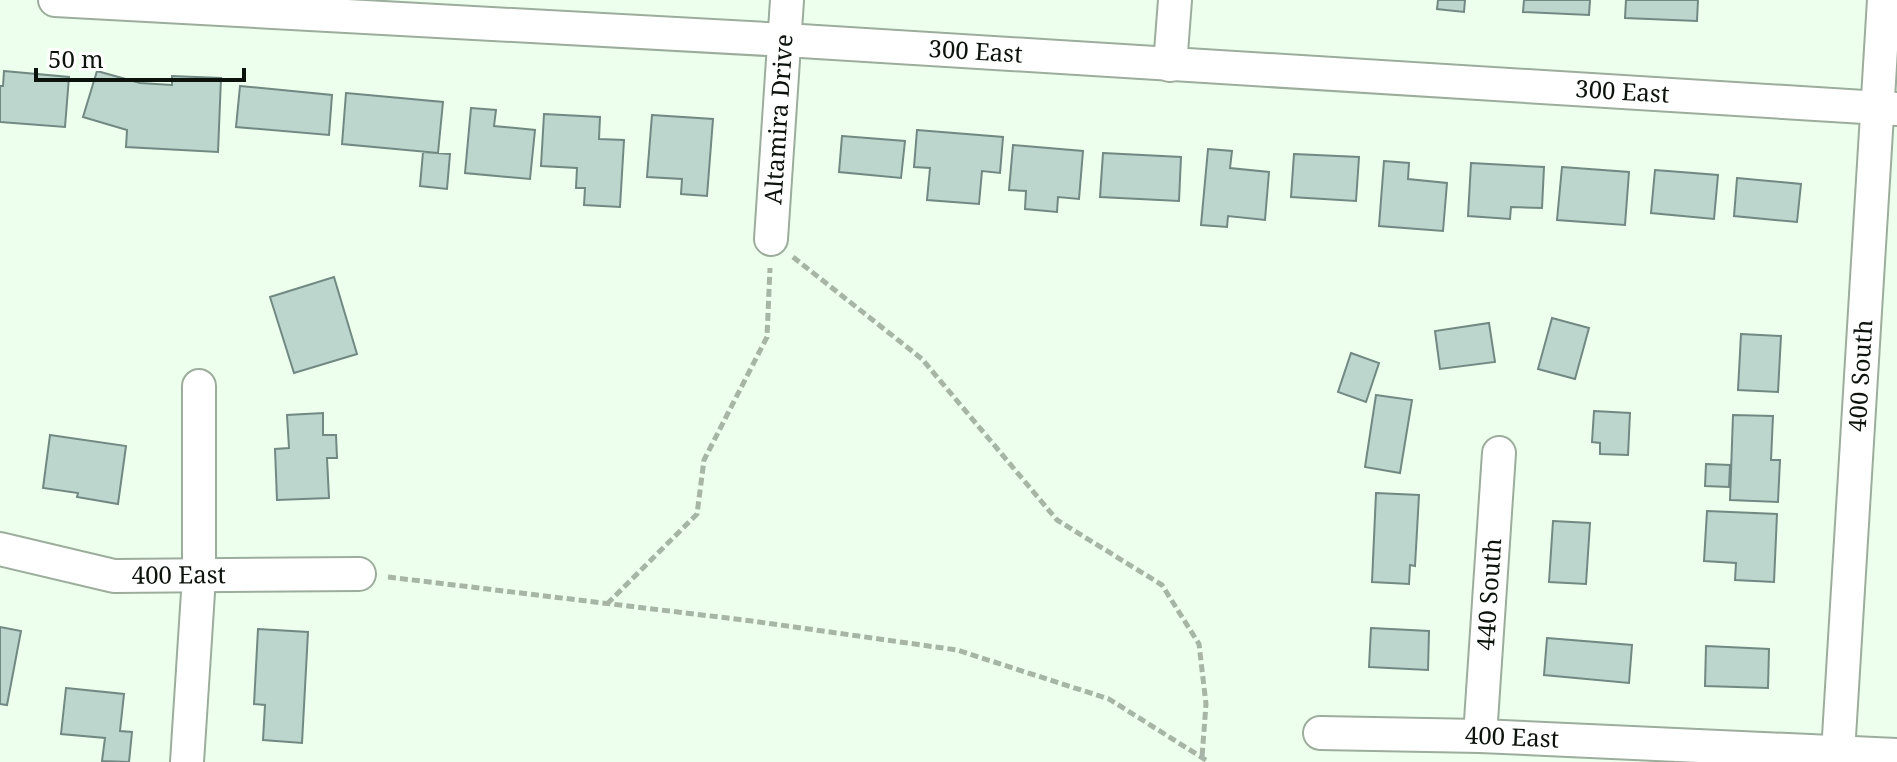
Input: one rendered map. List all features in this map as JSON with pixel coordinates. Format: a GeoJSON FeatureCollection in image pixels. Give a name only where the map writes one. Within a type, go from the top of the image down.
{"type":"FeatureCollection","features":[{"type":"Feature","properties":{"kind":"street","name":"300 East"},"geometry":{"type":"LineString","coordinates":[[55,0],[785,40],[1888,108]]}},
{"type":"Feature","properties":{"kind":"street","name":"Altamira Drive"},"geometry":{"type":"LineString","coordinates":[[771,239],[787,0]]}},
{"type":"Feature","properties":{"kind":"street"},"geometry":{"type":"LineString","coordinates":[[1170,65],[1175,0]]}},
{"type":"Feature","properties":{"kind":"street","name":"400 South"},"geometry":{"type":"LineString","coordinates":[[1838,753],[1888,108],[1884,0]]}},
{"type":"Feature","properties":{"kind":"street"},"geometry":{"type":"LineString","coordinates":[[187,762],[199,577],[199,386]]}},
{"type":"Feature","properties":{"kind":"street","name":"440 South"},"geometry":{"type":"LineString","coordinates":[[1480,736],[1499,453]]}},
{"type":"Feature","properties":{"kind":"street","name":"400 East"},"geometry":{"type":"LineString","coordinates":[[0,549],[114,576],[359,574]]}},
{"type":"Feature","properties":{"kind":"street","name":"400 East"},"geometry":{"type":"LineString","coordinates":[[1320,733],[1480,736],[1897,755]]}},
{"type":"Feature","properties":{"kind":"path"},"geometry":{"type":"LineString","coordinates":[[607,604],[697,514],[704,460],[767,337],[771,239]]}},
{"type":"Feature","properties":{"kind":"path"},"geometry":{"type":"LineString","coordinates":[[771,239],[922,359],[1057,520],[1162,585],[1199,644],[1206,704],[1202,757]]}},
{"type":"Feature","properties":{"kind":"path"},"geometry":{"type":"LineString","coordinates":[[359,574],[752,621],[957,650],[1109,699],[1209,762]]}},
{"type":"Feature","properties":{"kind":"building"},"geometry":{"type":"Polygon","coordinates":[[[1438,0],[1465,0],[1464,12],[1437,9],[1438,0]]]}},
{"type":"Feature","properties":{"kind":"building"},"geometry":{"type":"Polygon","coordinates":[[[1524,0],[1590,0],[1589,15],[1523,12],[1524,0]]]}},
{"type":"Feature","properties":{"kind":"building"},"geometry":{"type":"Polygon","coordinates":[[[1626,0],[1698,0],[1697,21],[1625,18],[1626,0]]]}},
{"type":"Feature","properties":{"kind":"building"},"geometry":{"type":"Polygon","coordinates":[[[4,71],[69,77],[65,127],[0,122],[0,86],[3,86],[4,71]]]}},
{"type":"Feature","properties":{"kind":"building"},"geometry":{"type":"Polygon","coordinates":[[[97,71],[140,83],[172,85],[172,76],[221,78],[218,152],[126,147],[127,130],[83,117],[97,71]]]}},
{"type":"Feature","properties":{"kind":"building"},"geometry":{"type":"Polygon","coordinates":[[[240,86],[332,95],[329,135],[236,127],[240,86]]]}},
{"type":"Feature","properties":{"kind":"building"},"geometry":{"type":"Polygon","coordinates":[[[346,93],[443,102],[438,153],[342,144],[346,93]]]}},
{"type":"Feature","properties":{"kind":"building"},"geometry":{"type":"Polygon","coordinates":[[[471,108],[496,110],[494,126],[535,130],[530,179],[465,173],[471,108]]]}},
{"type":"Feature","properties":{"kind":"building"},"geometry":{"type":"Polygon","coordinates":[[[544,114],[600,117],[599,139],[624,140],[620,207],[584,205],[585,188],[576,188],[577,168],[541,166],[544,114]]]}},
{"type":"Feature","properties":{"kind":"building"},"geometry":{"type":"Polygon","coordinates":[[[652,115],[713,119],[707,196],[681,194],[682,179],[647,177],[652,115]]]}},
{"type":"Feature","properties":{"kind":"building"},"geometry":{"type":"Polygon","coordinates":[[[917,130],[1003,137],[1000,173],[982,171],[979,204],[927,200],[930,168],[914,167],[917,130]]]}},
{"type":"Feature","properties":{"kind":"building"},"geometry":{"type":"Polygon","coordinates":[[[842,136],[905,141],[901,178],[839,172],[842,136]]]}},
{"type":"Feature","properties":{"kind":"building"},"geometry":{"type":"Polygon","coordinates":[[[1013,145],[1083,151],[1079,199],[1058,197],[1057,212],[1025,209],[1026,191],[1009,190],[1013,145]]]}},
{"type":"Feature","properties":{"kind":"building"},"geometry":{"type":"Polygon","coordinates":[[[1208,149],[1232,151],[1230,168],[1269,172],[1265,220],[1228,216],[1227,227],[1201,225],[1208,149]]]}},
{"type":"Feature","properties":{"kind":"building"},"geometry":{"type":"Polygon","coordinates":[[[423,152],[450,154],[447,189],[420,186],[423,152]]]}},
{"type":"Feature","properties":{"kind":"building"},"geometry":{"type":"Polygon","coordinates":[[[1103,153],[1181,157],[1179,201],[1100,197],[1103,153]]]}},
{"type":"Feature","properties":{"kind":"building"},"geometry":{"type":"Polygon","coordinates":[[[1294,154],[1359,157],[1356,201],[1291,197],[1294,154]]]}},
{"type":"Feature","properties":{"kind":"building"},"geometry":{"type":"Polygon","coordinates":[[[1384,161],[1409,163],[1408,179],[1447,183],[1443,231],[1379,226],[1384,161]]]}},
{"type":"Feature","properties":{"kind":"building"},"geometry":{"type":"Polygon","coordinates":[[[1471,163],[1544,167],[1542,208],[1511,207],[1510,219],[1468,216],[1471,163]]]}},
{"type":"Feature","properties":{"kind":"building"},"geometry":{"type":"Polygon","coordinates":[[[1562,167],[1629,172],[1625,225],[1557,220],[1562,167]]]}},
{"type":"Feature","properties":{"kind":"building"},"geometry":{"type":"Polygon","coordinates":[[[1655,170],[1718,175],[1714,219],[1651,213],[1655,170]]]}},
{"type":"Feature","properties":{"kind":"building"},"geometry":{"type":"Polygon","coordinates":[[[1737,178],[1801,184],[1797,222],[1734,216],[1737,178]]]}},
{"type":"Feature","properties":{"kind":"building"},"geometry":{"type":"Polygon","coordinates":[[[334,277],[357,354],[294,373],[270,297],[334,277]]]}},
{"type":"Feature","properties":{"kind":"building"},"geometry":{"type":"Polygon","coordinates":[[[1552,318],[1589,328],[1575,379],[1538,369],[1552,318]]]}},
{"type":"Feature","properties":{"kind":"building"},"geometry":{"type":"Polygon","coordinates":[[[1489,323],[1495,362],[1440,369],[1435,331],[1489,323]]]}},
{"type":"Feature","properties":{"kind":"building"},"geometry":{"type":"Polygon","coordinates":[[[1741,334],[1781,336],[1778,392],[1738,390],[1741,334]]]}},
{"type":"Feature","properties":{"kind":"building"},"geometry":{"type":"Polygon","coordinates":[[[1351,353],[1379,363],[1366,402],[1338,392],[1351,353]]]}},
{"type":"Feature","properties":{"kind":"building"},"geometry":{"type":"Polygon","coordinates":[[[1376,395],[1412,400],[1400,473],[1365,467],[1376,395]]]}},
{"type":"Feature","properties":{"kind":"building"},"geometry":{"type":"Polygon","coordinates":[[[1594,411],[1630,413],[1628,455],[1600,454],[1600,443],[1592,442],[1594,411]]]}},
{"type":"Feature","properties":{"kind":"building"},"geometry":{"type":"Polygon","coordinates":[[[323,413],[323,435],[336,435],[337,458],[327,458],[329,498],[277,500],[275,449],[289,448],[287,415],[323,413]]]}},
{"type":"Feature","properties":{"kind":"building"},"geometry":{"type":"Polygon","coordinates":[[[1733,415],[1773,416],[1771,460],[1780,460],[1778,502],[1730,500],[1733,415]]]}},
{"type":"Feature","properties":{"kind":"building"},"geometry":{"type":"Polygon","coordinates":[[[50,435],[126,446],[118,504],[77,497],[78,493],[43,488],[50,435]]]}},
{"type":"Feature","properties":{"kind":"building"},"geometry":{"type":"Polygon","coordinates":[[[1706,464],[1730,465],[1729,487],[1705,486],[1706,464]]]}},
{"type":"Feature","properties":{"kind":"building"},"geometry":{"type":"Polygon","coordinates":[[[1376,493],[1419,495],[1415,566],[1410,565],[1409,584],[1372,582],[1376,493]]]}},
{"type":"Feature","properties":{"kind":"building"},"geometry":{"type":"Polygon","coordinates":[[[1707,511],[1777,514],[1774,582],[1735,580],[1736,563],[1704,561],[1707,511]]]}},
{"type":"Feature","properties":{"kind":"building"},"geometry":{"type":"Polygon","coordinates":[[[1553,521],[1590,523],[1586,584],[1549,582],[1553,521]]]}},
{"type":"Feature","properties":{"kind":"building"},"geometry":{"type":"Polygon","coordinates":[[[0,627],[21,631],[7,705],[0,704],[0,627]]]}},
{"type":"Feature","properties":{"kind":"building"},"geometry":{"type":"Polygon","coordinates":[[[1371,628],[1429,631],[1428,670],[1369,667],[1371,628]]]}},
{"type":"Feature","properties":{"kind":"building"},"geometry":{"type":"Polygon","coordinates":[[[258,629],[308,632],[302,743],[263,740],[265,705],[254,704],[258,629]]]}},
{"type":"Feature","properties":{"kind":"building"},"geometry":{"type":"Polygon","coordinates":[[[1547,638],[1632,645],[1629,683],[1544,675],[1547,638]]]}},
{"type":"Feature","properties":{"kind":"building"},"geometry":{"type":"Polygon","coordinates":[[[1706,646],[1769,649],[1768,688],[1705,686],[1706,646]]]}},
{"type":"Feature","properties":{"kind":"building"},"geometry":{"type":"Polygon","coordinates":[[[66,688],[124,694],[120,731],[132,732],[129,762],[102,761],[105,738],[61,734],[66,688]]]}}]}
